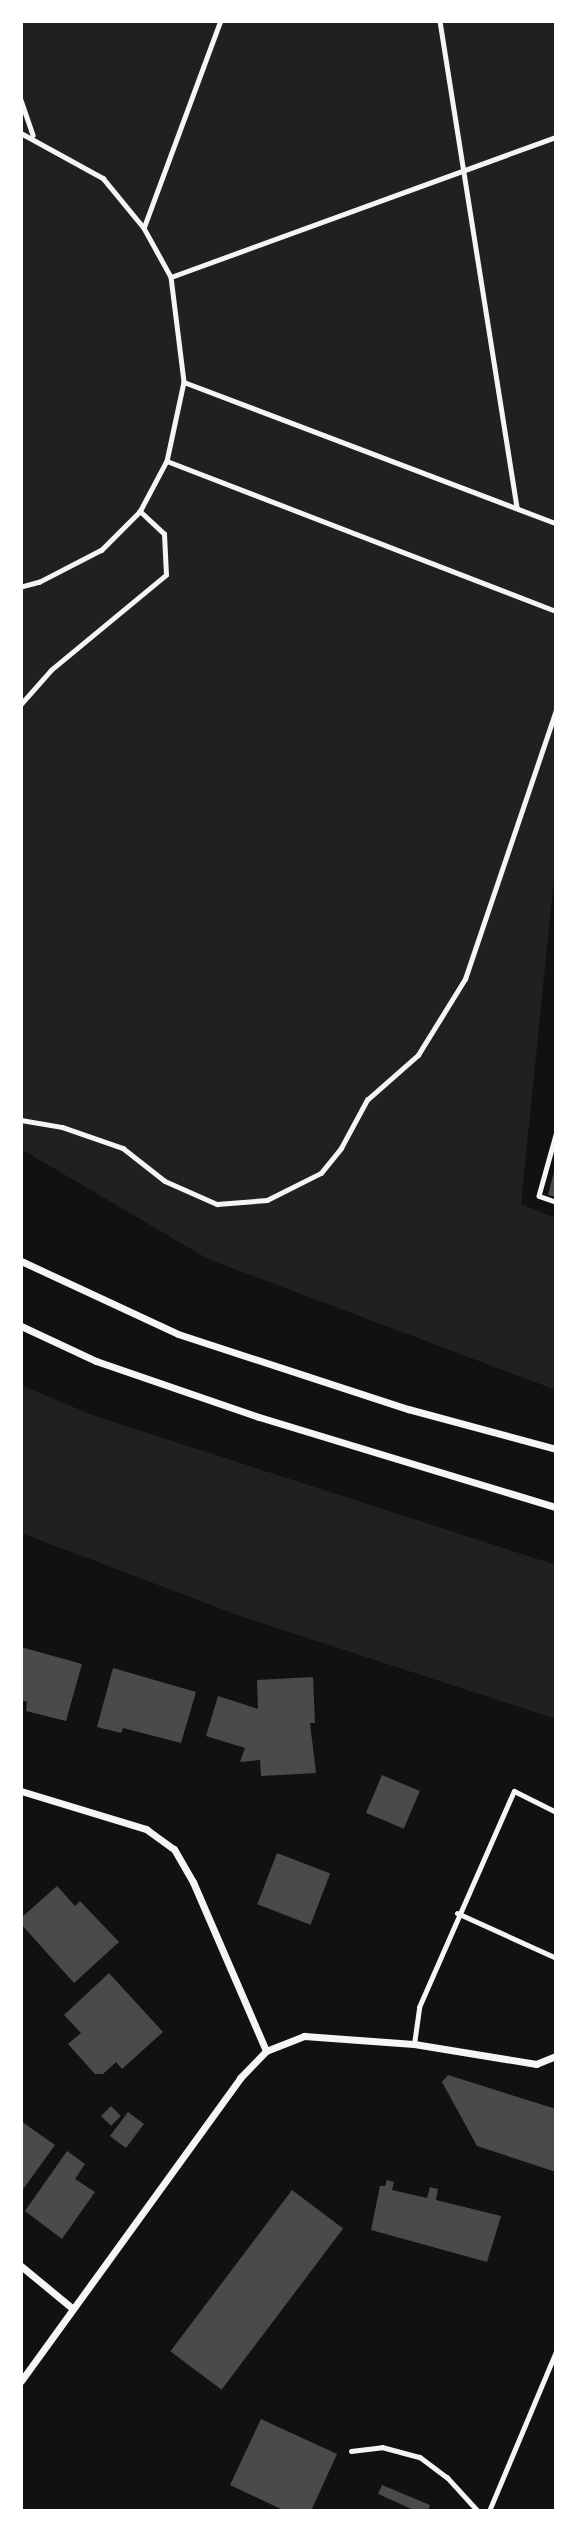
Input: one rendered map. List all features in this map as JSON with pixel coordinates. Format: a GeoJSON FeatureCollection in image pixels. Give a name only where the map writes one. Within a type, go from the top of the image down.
{"type":"FeatureCollection","features":[{"type":"Feature","properties":{"kind":"street"},"geometry":{"type":"LineString","coordinates":[[21,1261],[178,1334],[408,1409],[556,1449]]}},
{"type":"Feature","properties":{"kind":"street"},"geometry":{"type":"LineString","coordinates":[[21,1326],[96,1361],[259,1417],[556,1507]]}},
{"type":"Feature","properties":{"kind":"street"},"geometry":{"type":"LineString","coordinates":[[21,1791],[146,1829],[174,1849],[193,1882],[266,2051]]}},
{"type":"Feature","properties":{"kind":"street"},"geometry":{"type":"LineString","coordinates":[[21,2381],[240,2078],[266,2051],[304,2036],[414,2044],[536,2064],[556,2056]]}},
{"type":"Feature","properties":{"kind":"street"},"geometry":{"type":"LineString","coordinates":[[21,2266],[72,2308]]}},
{"type":"Feature","properties":{"kind":"lane"},"geometry":{"type":"LineString","coordinates":[[414,2044],[419,2007],[457,1913],[514,1791],[556,1812]]}},
{"type":"Feature","properties":{"kind":"lane"},"geometry":{"type":"LineString","coordinates":[[457,1913],[556,1958]]}},
{"type":"Feature","properties":{"kind":"path"},"geometry":{"type":"LineString","coordinates":[[144,228],[220,21]]}},
{"type":"Feature","properties":{"kind":"path"},"geometry":{"type":"LineString","coordinates":[[440,21],[467,169],[517,508]]}},
{"type":"Feature","properties":{"kind":"path"},"geometry":{"type":"LineString","coordinates":[[21,100],[33,136]]}},
{"type":"Feature","properties":{"kind":"path"},"geometry":{"type":"LineString","coordinates":[[21,134],[33,136],[103,178],[144,228],[171,276],[184,382],[167,461],[140,512],[102,550],[40,582],[21,587]]}},
{"type":"Feature","properties":{"kind":"path"},"geometry":{"type":"LineString","coordinates":[[171,276],[556,137]]}},
{"type":"Feature","properties":{"kind":"path"},"geometry":{"type":"LineString","coordinates":[[184,382],[556,523]]}},
{"type":"Feature","properties":{"kind":"path"},"geometry":{"type":"LineString","coordinates":[[167,461],[556,611]]}},
{"type":"Feature","properties":{"kind":"path"},"geometry":{"type":"LineString","coordinates":[[21,704],[51,670],[166,575],[164,534],[140,512]]}},
{"type":"Feature","properties":{"kind":"path"},"geometry":{"type":"LineString","coordinates":[[21,1121],[62,1127],[122,1148],[165,1181],[217,1204],[267,1200],[321,1173],[341,1148],[367,1100],[418,1055],[465,979],[556,710]]}},
{"type":"Feature","properties":{"kind":"path"},"geometry":{"type":"LineString","coordinates":[[556,1135],[539,1196],[556,1202]]}},
{"type":"Feature","properties":{"kind":"path"},"geometry":{"type":"LineString","coordinates":[[488,2511],[556,2352]]}},
{"type":"Feature","properties":{"kind":"path"},"geometry":{"type":"LineString","coordinates":[[351,2451],[382,2447],[420,2457],[447,2477],[478,2511]]}},
{"type":"Feature","properties":{"kind":"shaded area"},"geometry":{"type":"Polygon","coordinates":[[[21,21],[556,21],[556,859],[521,1204],[556,1218],[556,1390],[208,1259],[21,1149],[21,21]]]}},
{"type":"Feature","properties":{"kind":"shaded area"},"geometry":{"type":"Polygon","coordinates":[[[21,1385],[95,1416],[556,1565],[556,1719],[243,1617],[21,1533],[21,1385]]]}},
{"type":"Feature","properties":{"kind":"building"},"geometry":{"type":"Polygon","coordinates":[[[556,1168],[556,1197],[548,1195],[556,1168]]]}},
{"type":"Feature","properties":{"kind":"building"},"geometry":{"type":"Polygon","coordinates":[[[21,1647],[82,1664],[66,1721],[26,1711],[27,1702],[21,1700],[21,1647]]]}},
{"type":"Feature","properties":{"kind":"building"},"geometry":{"type":"Polygon","coordinates":[[[113,1668],[196,1692],[181,1743],[123,1728],[121,1733],[97,1727],[113,1668]]]}},
{"type":"Feature","properties":{"kind":"building"},"geometry":{"type":"Polygon","coordinates":[[[313,1677],[315,1723],[310,1723],[316,1773],[261,1776],[260,1760],[240,1762],[245,1748],[206,1736],[218,1696],[258,1709],[257,1680],[313,1677]]]}},
{"type":"Feature","properties":{"kind":"building"},"geometry":{"type":"Polygon","coordinates":[[[382,1775],[420,1791],[404,1829],[366,1813],[382,1775]]]}},
{"type":"Feature","properties":{"kind":"building"},"geometry":{"type":"Polygon","coordinates":[[[277,1853],[330,1873],[311,1925],[257,1904],[277,1853]]]}},
{"type":"Feature","properties":{"kind":"building"},"geometry":{"type":"Polygon","coordinates":[[[57,1886],[75,1906],[80,1901],[119,1942],[74,1983],[21,1924],[21,1918],[57,1886]]]}},
{"type":"Feature","properties":{"kind":"building"},"geometry":{"type":"Polygon","coordinates":[[[109,1973],[163,2032],[122,2069],[116,2062],[103,2074],[95,2074],[68,2044],[81,2033],[64,2015],[109,1973]]]}},
{"type":"Feature","properties":{"kind":"building"},"geometry":{"type":"Polygon","coordinates":[[[448,2075],[556,2109],[556,2172],[477,2146],[442,2082],[448,2075]]]}},
{"type":"Feature","properties":{"kind":"building"},"geometry":{"type":"Polygon","coordinates":[[[111,2106],[121,2116],[111,2126],[101,2116],[111,2106]]]}},
{"type":"Feature","properties":{"kind":"building"},"geometry":{"type":"Polygon","coordinates":[[[128,2112],[144,2124],[126,2148],[110,2136],[128,2112]]]}},
{"type":"Feature","properties":{"kind":"building"},"geometry":{"type":"Polygon","coordinates":[[[21,2121],[55,2145],[21,2192],[21,2121]]]}},
{"type":"Feature","properties":{"kind":"building"},"geometry":{"type":"Polygon","coordinates":[[[67,2151],[85,2164],[75,2179],[95,2192],[62,2239],[25,2211],[67,2151]]]}},
{"type":"Feature","properties":{"kind":"building"},"geometry":{"type":"Polygon","coordinates":[[[387,2180],[394,2182],[392,2190],[427,2198],[430,2187],[438,2189],[436,2200],[501,2216],[487,2262],[371,2230],[380,2186],[385,2186],[387,2180]]]}},
{"type":"Feature","properties":{"kind":"building"},"geometry":{"type":"Polygon","coordinates":[[[292,2190],[343,2229],[222,2390],[170,2351],[292,2190]]]}},
{"type":"Feature","properties":{"kind":"building"},"geometry":{"type":"Polygon","coordinates":[[[261,2419],[337,2454],[311,2511],[285,2511],[230,2485],[261,2419]]]}},
{"type":"Feature","properties":{"kind":"building"},"geometry":{"type":"Polygon","coordinates":[[[382,2485],[430,2505],[428,2511],[416,2511],[378,2494],[382,2485]]]}}]}
